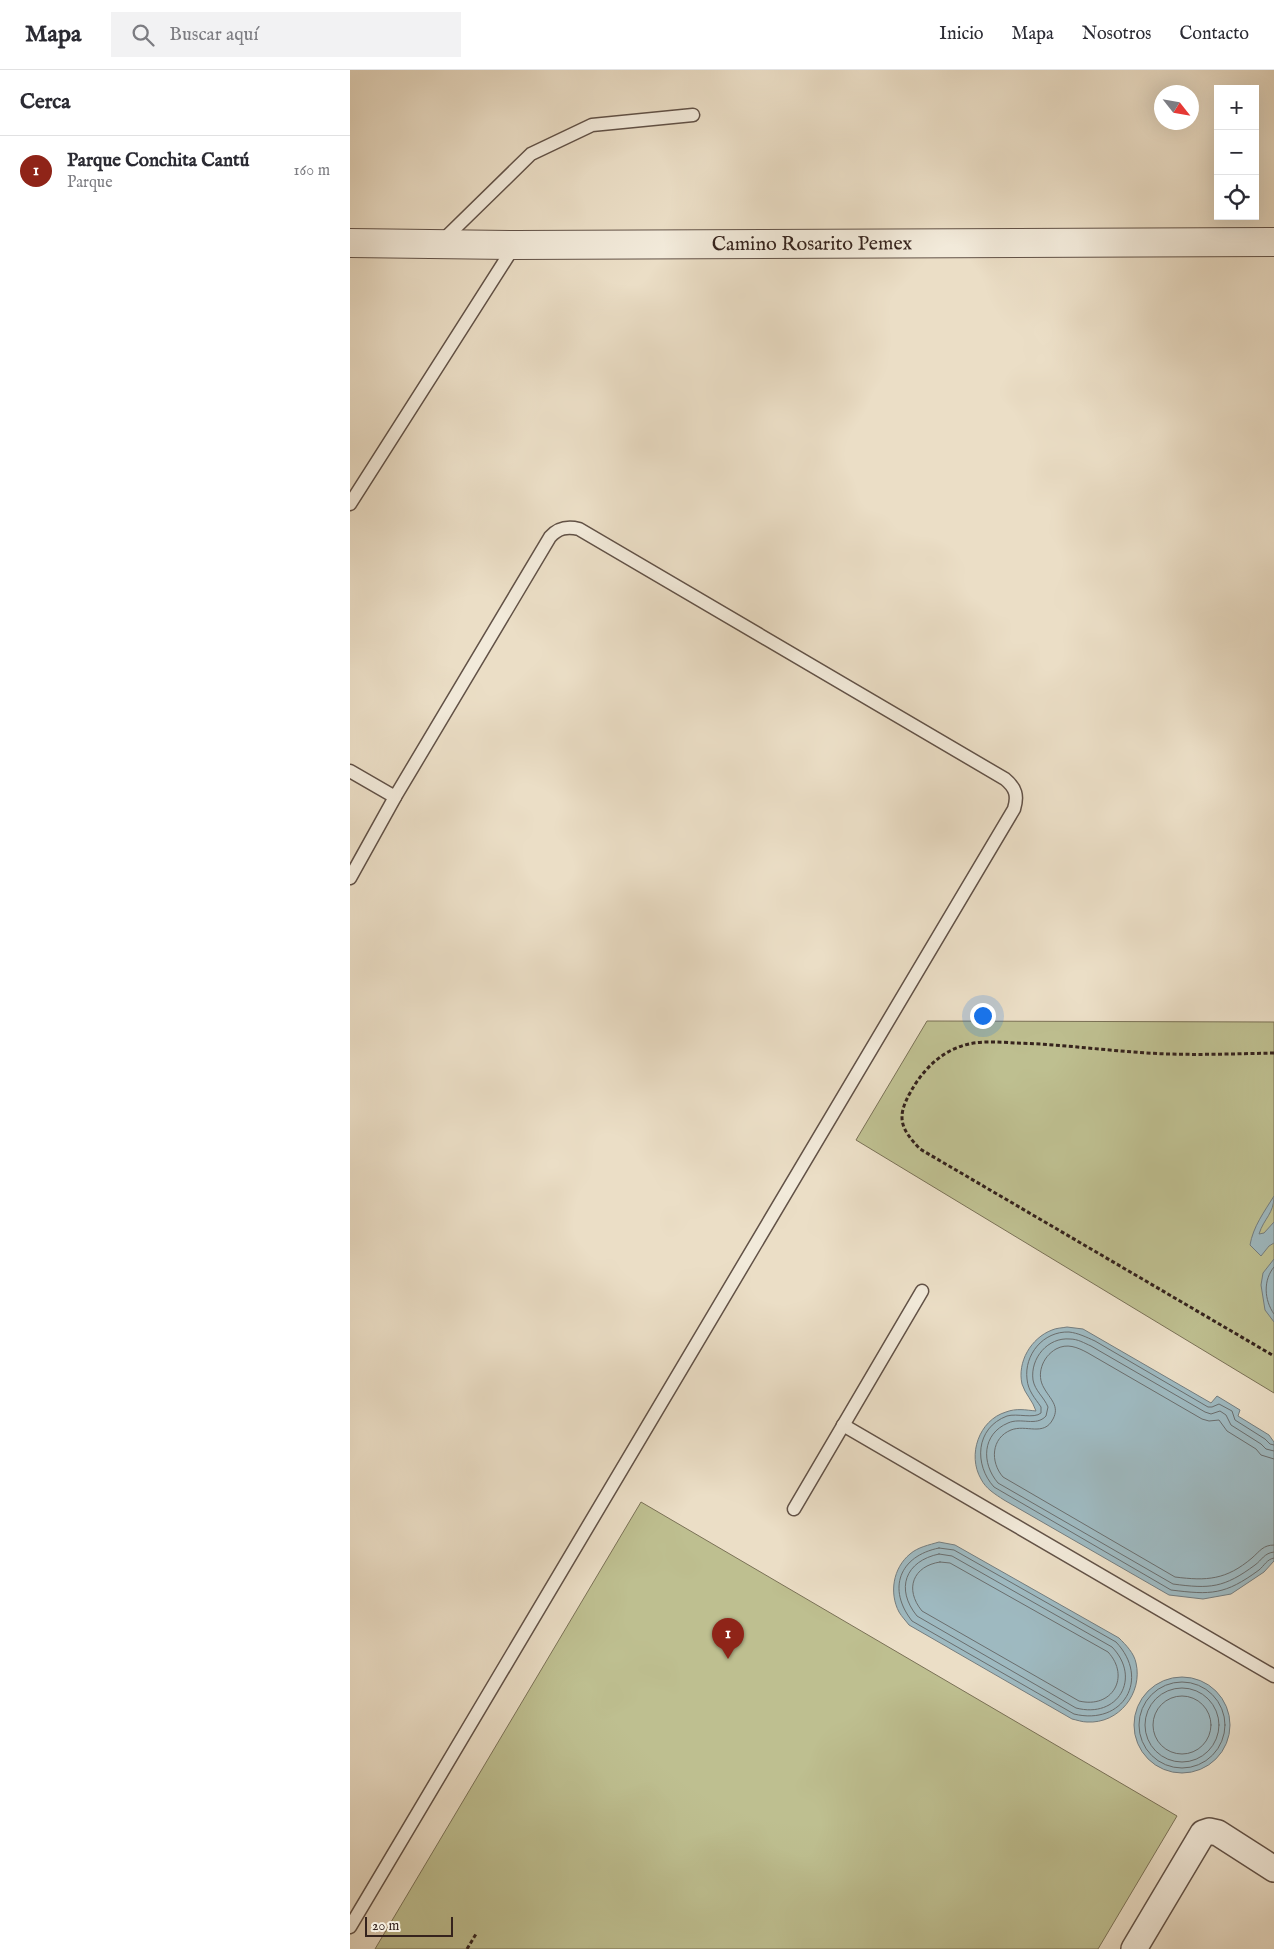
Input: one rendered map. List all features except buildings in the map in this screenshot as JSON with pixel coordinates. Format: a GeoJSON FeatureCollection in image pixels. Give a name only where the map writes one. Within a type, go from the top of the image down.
{"type":"FeatureCollection","features":[{"type":"Feature","properties":{"kind":"street","name":"Camino Rosarito Pemex"},"geometry":{"type":"LineString","coordinates":[[350,242],[514,245],[1274,242]]}},
{"type":"Feature","properties":{"kind":"street"},"geometry":{"type":"LineString","coordinates":[[1134,1949],[1202,1834],[1209,1831],[1218,1833],[1274,1869]]}},
{"type":"Feature","properties":{"kind":"lane"},"geometry":{"type":"LineString","coordinates":[[439,244],[531,154],[592,125],[693,115]]}},
{"type":"Feature","properties":{"kind":"lane"},"geometry":{"type":"LineString","coordinates":[[350,504],[514,245]]}},
{"type":"Feature","properties":{"kind":"lane"},"geometry":{"type":"LineString","coordinates":[[350,878],[395,797],[550,538],[556,531],[563,528],[571,527],[579,530],[1005,779],[1016,792],[1014,809],[350,1927]]}},
{"type":"Feature","properties":{"kind":"lane"},"geometry":{"type":"LineString","coordinates":[[350,771],[395,797]]}},
{"type":"Feature","properties":{"kind":"lane"},"geometry":{"type":"LineString","coordinates":[[794,1509],[922,1291]]}},
{"type":"Feature","properties":{"kind":"lane"},"geometry":{"type":"LineString","coordinates":[[843,1426],[1274,1676]]}},
{"type":"Feature","properties":{"kind":"path"},"geometry":{"type":"LineString","coordinates":[[1274,1053],[1172,1054],[1062,1044],[988,1042],[959,1047],[939,1058],[917,1079],[904,1103],[900,1120],[906,1135],[920,1149],[1274,1356]]}},
{"type":"Feature","properties":{"kind":"path"},"geometry":{"type":"LineString","coordinates":[[467,1949],[476,1934]]}},
{"type":"Feature","properties":{"kind":"green space"},"geometry":{"type":"Polygon","coordinates":[[[927,1021],[1274,1022],[1274,1393],[856,1140],[927,1021]]]}},
{"type":"Feature","properties":{"kind":"green space"},"geometry":{"type":"Polygon","coordinates":[[[641,1502],[1177,1816],[1098,1949],[375,1949],[641,1502]]]}},
{"type":"Feature","properties":{"kind":"water"},"geometry":{"type":"Polygon","coordinates":[[[1274,1196],[1271,1212],[1259,1234],[1264,1233],[1274,1222],[1274,1243],[1261,1256],[1250,1245],[1251,1238],[1274,1196]]]}},
{"type":"Feature","properties":{"kind":"water"},"geometry":{"type":"Polygon","coordinates":[[[1274,1259],[1274,1322],[1265,1310],[1261,1285],[1263,1273],[1274,1259]]]}},
{"type":"Feature","properties":{"kind":"water"},"geometry":{"type":"Polygon","coordinates":[[[1067,1327],[1083,1329],[1211,1403],[1217,1396],[1240,1410],[1238,1416],[1269,1435],[1274,1442],[1274,1561],[1264,1572],[1231,1594],[1203,1599],[1169,1595],[1004,1500],[985,1486],[977,1470],[975,1460],[978,1440],[983,1430],[989,1422],[1006,1412],[1017,1410],[1036,1411],[1022,1384],[1021,1376],[1024,1359],[1032,1345],[1044,1334],[1054,1329],[1067,1327]]]}},
{"type":"Feature","properties":{"kind":"water"},"geometry":{"type":"Polygon","coordinates":[[[939,1542],[955,1545],[1119,1638],[1127,1646],[1136,1663],[1136,1685],[1126,1705],[1109,1718],[1099,1721],[1085,1722],[1072,1719],[909,1625],[900,1614],[894,1597],[896,1573],[904,1560],[913,1552],[924,1546],[939,1542]]]}},
{"type":"Feature","properties":{"kind":"water"},"geometry":{"type":"Polygon","coordinates":[[[1182,1677],[1200,1681],[1216,1691],[1226,1707],[1230,1725],[1226,1743],[1216,1759],[1200,1769],[1182,1773],[1164,1769],[1148,1759],[1138,1743],[1134,1725],[1138,1707],[1148,1691],[1164,1681],[1182,1677]]]}},
{"type":"Feature","properties":{"kind":"place","name":"Parque Conchita Cantú"},"geometry":{"type":"Point","coordinates":[728,1659]}}]}
